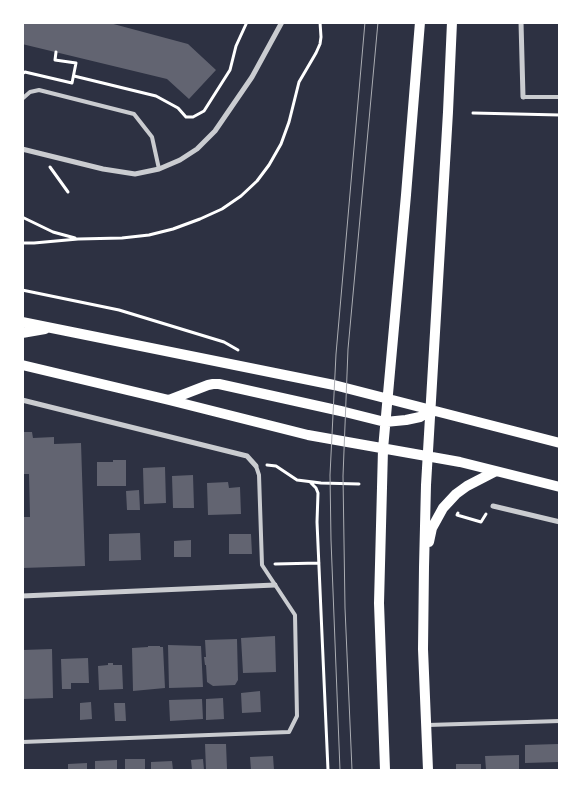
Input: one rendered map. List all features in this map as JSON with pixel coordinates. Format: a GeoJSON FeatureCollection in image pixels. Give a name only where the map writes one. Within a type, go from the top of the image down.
{"type":"FeatureCollection","features":[{"type":"Feature","properties":{"kind":"main road"},"geometry":{"type":"LineString","coordinates":[[385,770],[379,603],[383,449],[420,22]]}},
{"type":"Feature","properties":{"kind":"main road"},"geometry":{"type":"LineString","coordinates":[[428,770],[423,649],[424,567],[428,457],[452,22]]}},
{"type":"Feature","properties":{"kind":"main road"},"geometry":{"type":"LineString","coordinates":[[22,322],[334,385],[560,443]]}},
{"type":"Feature","properties":{"kind":"main road"},"geometry":{"type":"LineString","coordinates":[[22,333],[51,328]]}},
{"type":"Feature","properties":{"kind":"main road"},"geometry":{"type":"LineString","coordinates":[[22,365],[308,435],[460,462],[560,487]]}},
{"type":"Feature","properties":{"kind":"main road"},"geometry":{"type":"LineString","coordinates":[[169,400],[208,384],[219,384],[385,422],[420,417],[431,410]]}},
{"type":"Feature","properties":{"kind":"main road"},"geometry":{"type":"LineString","coordinates":[[424,567],[432,528],[443,508],[456,494],[467,486],[496,471]]}},
{"type":"Feature","properties":{"kind":"street"},"geometry":{"type":"LineString","coordinates":[[22,149],[135,174],[159,169],[180,160],[196,150],[215,131],[252,77],[282,22]]}},
{"type":"Feature","properties":{"kind":"street"},"geometry":{"type":"LineString","coordinates":[[521,22],[523,96]]}},
{"type":"Feature","properties":{"kind":"street"},"geometry":{"type":"LineString","coordinates":[[22,400],[247,456],[256,466]]}},
{"type":"Feature","properties":{"kind":"street"},"geometry":{"type":"LineString","coordinates":[[493,506],[560,522]]}},
{"type":"Feature","properties":{"kind":"street"},"geometry":{"type":"LineString","coordinates":[[22,596],[275,585]]}},
{"type":"Feature","properties":{"kind":"lane"},"geometry":{"type":"LineString","coordinates":[[22,99],[30,92],[39,90],[134,114],[152,137],[159,169]]}},
{"type":"Feature","properties":{"kind":"lane"},"geometry":{"type":"LineString","coordinates":[[523,96],[560,96]]}},
{"type":"Feature","properties":{"kind":"lane"},"geometry":{"type":"LineString","coordinates":[[22,742],[290,732],[297,716],[295,615],[262,565],[259,475],[256,466]]}},
{"type":"Feature","properties":{"kind":"lane"},"geometry":{"type":"LineString","coordinates":[[426,725],[560,721]]}},
{"type":"Feature","properties":{"kind":"path"},"geometry":{"type":"LineString","coordinates":[[74,76],[156,96],[178,108],[186,117],[193,117],[204,111],[230,70],[236,46],[247,22]]}},
{"type":"Feature","properties":{"kind":"path"},"geometry":{"type":"LineString","coordinates":[[22,243],[122,238],[173,229],[222,209],[241,196],[258,181],[281,144],[289,122],[299,82],[320,44],[320,22]]}},
{"type":"Feature","properties":{"kind":"path"},"geometry":{"type":"LineString","coordinates":[[22,74],[25,72],[72,83],[76,63],[55,60],[56,52]]}},
{"type":"Feature","properties":{"kind":"path"},"geometry":{"type":"LineString","coordinates":[[473,113],[560,115]]}},
{"type":"Feature","properties":{"kind":"path"},"geometry":{"type":"LineString","coordinates":[[42,154],[68,192]]}},
{"type":"Feature","properties":{"kind":"path"},"geometry":{"type":"LineString","coordinates":[[22,216],[52,232],[78,239]]}},
{"type":"Feature","properties":{"kind":"path"},"geometry":{"type":"LineString","coordinates":[[22,290],[119,310],[224,342],[243,354]]}},
{"type":"Feature","properties":{"kind":"path"},"geometry":{"type":"LineString","coordinates":[[256,466],[270,464],[276,466],[297,480],[321,484],[359,484]]}},
{"type":"Feature","properties":{"kind":"path"},"geometry":{"type":"LineString","coordinates":[[310,482],[318,493],[317,522],[328,770]]}},
{"type":"Feature","properties":{"kind":"path"},"geometry":{"type":"LineString","coordinates":[[457,515],[481,522],[493,506]]}},
{"type":"Feature","properties":{"kind":"path"},"geometry":{"type":"LineString","coordinates":[[452,520],[461,510]]}},
{"type":"Feature","properties":{"kind":"path"},"geometry":{"type":"LineString","coordinates":[[262,565],[319,563]]}},
{"type":"Feature","properties":{"kind":"building"},"geometry":{"type":"Polygon","coordinates":[[[22,22],[106,22],[188,44],[216,70],[189,99],[167,79],[22,44],[22,22]]]}},
{"type":"Feature","properties":{"kind":"building"},"geometry":{"type":"Polygon","coordinates":[[[22,432],[32,432],[33,438],[54,437],[54,444],[81,443],[85,566],[22,568],[22,517],[30,517],[29,474],[22,474],[22,432]]]}},
{"type":"Feature","properties":{"kind":"building"},"geometry":{"type":"Polygon","coordinates":[[[113,460],[126,460],[126,486],[97,486],[97,462],[113,462],[113,460]]]}},
{"type":"Feature","properties":{"kind":"building"},"geometry":{"type":"Polygon","coordinates":[[[165,467],[166,503],[144,504],[143,468],[165,467]]]}},
{"type":"Feature","properties":{"kind":"building"},"geometry":{"type":"Polygon","coordinates":[[[193,475],[194,508],[173,508],[172,476],[193,475]]]}},
{"type":"Feature","properties":{"kind":"building"},"geometry":{"type":"Polygon","coordinates":[[[228,482],[229,488],[240,487],[241,514],[208,515],[207,483],[228,482]]]}},
{"type":"Feature","properties":{"kind":"building"},"geometry":{"type":"Polygon","coordinates":[[[139,490],[140,510],[127,510],[126,491],[139,490]]]}},
{"type":"Feature","properties":{"kind":"building"},"geometry":{"type":"Polygon","coordinates":[[[140,533],[141,560],[109,561],[109,534],[140,533]]]}},
{"type":"Feature","properties":{"kind":"building"},"geometry":{"type":"Polygon","coordinates":[[[229,534],[251,534],[252,554],[229,554],[229,534]]]}},
{"type":"Feature","properties":{"kind":"building"},"geometry":{"type":"Polygon","coordinates":[[[191,540],[191,557],[174,557],[174,541],[191,540]]]}},
{"type":"Feature","properties":{"kind":"building"},"geometry":{"type":"Polygon","coordinates":[[[275,636],[276,672],[243,673],[241,638],[275,636]]]}},
{"type":"Feature","properties":{"kind":"building"},"geometry":{"type":"Polygon","coordinates":[[[237,639],[238,680],[235,685],[213,686],[207,682],[204,657],[206,657],[205,640],[237,639]]]}},
{"type":"Feature","properties":{"kind":"building"},"geometry":{"type":"Polygon","coordinates":[[[168,645],[201,646],[203,687],[169,688],[168,645]]]}},
{"type":"Feature","properties":{"kind":"building"},"geometry":{"type":"Polygon","coordinates":[[[163,647],[165,688],[133,691],[132,648],[163,647]]]}},
{"type":"Feature","properties":{"kind":"building"},"geometry":{"type":"Polygon","coordinates":[[[52,649],[53,698],[22,699],[22,650],[52,649]]]}},
{"type":"Feature","properties":{"kind":"building"},"geometry":{"type":"Polygon","coordinates":[[[88,658],[89,683],[71,683],[71,689],[62,689],[61,659],[88,658]]]}},
{"type":"Feature","properties":{"kind":"building"},"geometry":{"type":"Polygon","coordinates":[[[108,663],[122,665],[123,689],[99,690],[98,666],[108,665],[108,663]]]}},
{"type":"Feature","properties":{"kind":"building"},"geometry":{"type":"Polygon","coordinates":[[[260,691],[261,712],[242,713],[241,693],[260,691]]]}},
{"type":"Feature","properties":{"kind":"building"},"geometry":{"type":"Polygon","coordinates":[[[223,698],[224,719],[206,720],[206,699],[223,698]]]}},
{"type":"Feature","properties":{"kind":"building"},"geometry":{"type":"Polygon","coordinates":[[[202,699],[203,719],[170,721],[169,700],[202,699]]]}},
{"type":"Feature","properties":{"kind":"building"},"geometry":{"type":"Polygon","coordinates":[[[91,702],[92,719],[80,720],[80,703],[91,702]]]}},
{"type":"Feature","properties":{"kind":"building"},"geometry":{"type":"Polygon","coordinates":[[[114,703],[125,703],[126,721],[115,721],[114,703]]]}},
{"type":"Feature","properties":{"kind":"building"},"geometry":{"type":"Polygon","coordinates":[[[205,744],[226,744],[227,769],[206,770],[205,744]]]}},
{"type":"Feature","properties":{"kind":"building"},"geometry":{"type":"Polygon","coordinates":[[[558,744],[559,762],[525,763],[525,745],[558,744]]]}},
{"type":"Feature","properties":{"kind":"building"},"geometry":{"type":"Polygon","coordinates":[[[519,755],[519,770],[486,770],[485,756],[519,755]]]}},
{"type":"Feature","properties":{"kind":"building"},"geometry":{"type":"Polygon","coordinates":[[[273,756],[274,770],[251,770],[250,757],[273,756]]]}},
{"type":"Feature","properties":{"kind":"building"},"geometry":{"type":"Polygon","coordinates":[[[125,759],[145,759],[145,770],[125,770],[125,759]]]}},
{"type":"Feature","properties":{"kind":"building"},"geometry":{"type":"Polygon","coordinates":[[[203,759],[204,770],[192,770],[191,760],[203,759]]]}},
{"type":"Feature","properties":{"kind":"building"},"geometry":{"type":"Polygon","coordinates":[[[117,760],[117,770],[95,770],[95,761],[117,760]]]}},
{"type":"Feature","properties":{"kind":"building"},"geometry":{"type":"Polygon","coordinates":[[[172,761],[173,770],[151,770],[151,762],[172,761]]]}},
{"type":"Feature","properties":{"kind":"building"},"geometry":{"type":"Polygon","coordinates":[[[87,763],[87,770],[68,770],[68,764],[87,763]]]}},
{"type":"Feature","properties":{"kind":"building"},"geometry":{"type":"Polygon","coordinates":[[[456,764],[481,764],[481,770],[456,770],[456,764]]]}},
{"type":"Feature","properties":{"kind":"tram line"},"geometry":{"type":"LineString","coordinates":[[340,770],[330,475],[336,354],[365,22]]}},
{"type":"Feature","properties":{"kind":"tram line"},"geometry":{"type":"LineString","coordinates":[[352,770],[345,608],[343,476],[348,349],[378,22]]}}]}
